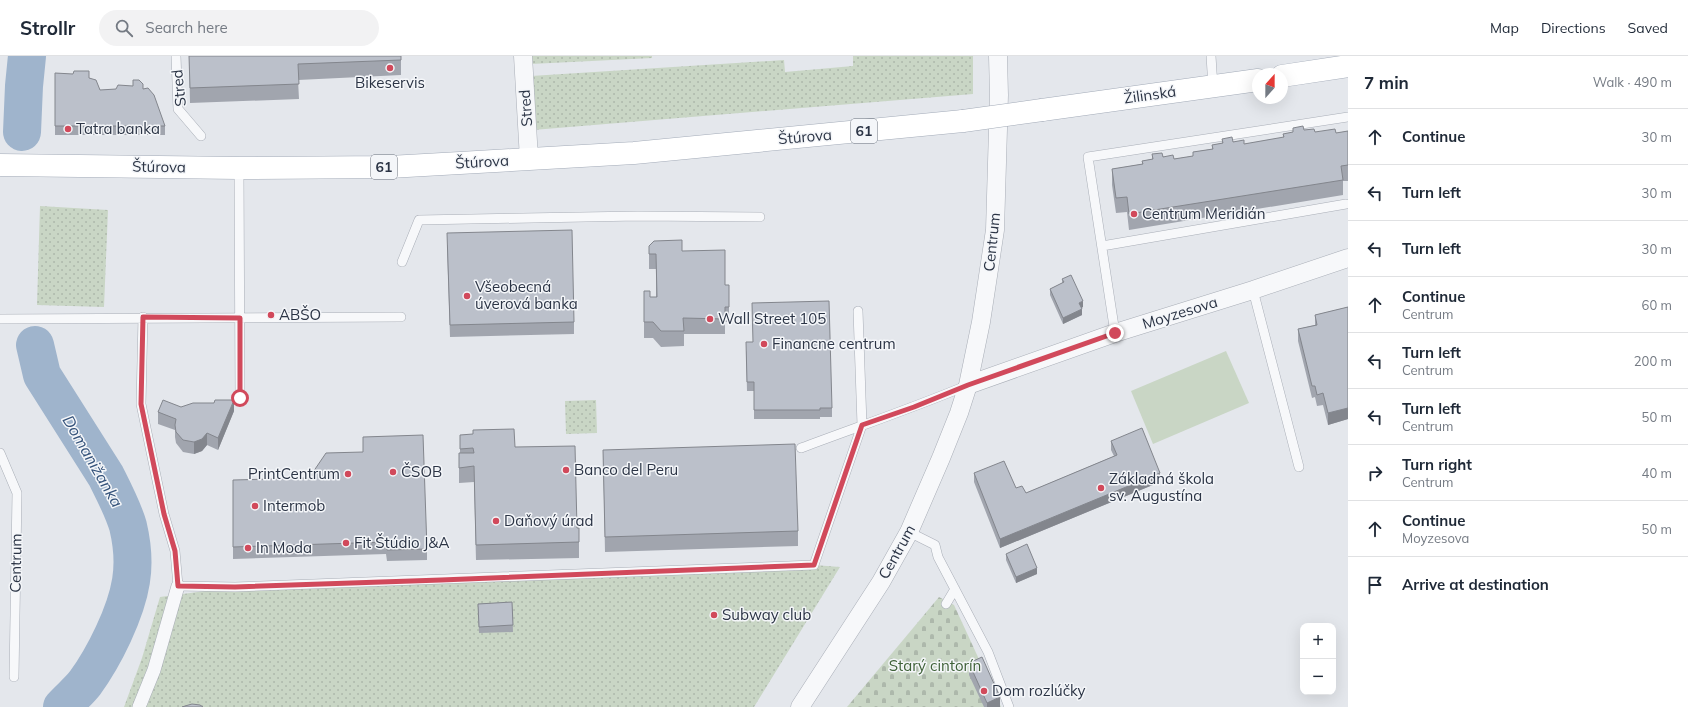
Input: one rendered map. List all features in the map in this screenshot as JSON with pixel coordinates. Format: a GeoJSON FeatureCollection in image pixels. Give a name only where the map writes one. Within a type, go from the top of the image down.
{"type":"FeatureCollection","features":[{"type":"Feature","properties":{"kind":"main road"},"geometry":{"type":"LineString","coordinates":[[1288,75],[1348,66]]}},
{"type":"Feature","properties":{"kind":"main road","name":"Žilinská"},"geometry":{"type":"LineString","coordinates":[[963,121],[1252,81]]}},
{"type":"Feature","properties":{"kind":"main road","name":"Štúrova"},"geometry":{"type":"LineString","coordinates":[[4,165],[239,168],[389,167],[634,153],[963,121]]}},
{"type":"Feature","properties":{"kind":"street","name":"Stred"},"geometry":{"type":"LineString","coordinates":[[523,56],[529,159]]}},
{"type":"Feature","properties":{"kind":"street","name":"Centrum"},"geometry":{"type":"LineString","coordinates":[[800,707],[881,582],[909,532],[959,414],[968,385],[981,322],[995,230],[998,56]]}},
{"type":"Feature","properties":{"kind":"street","name":"Moyzesova"},"geometry":{"type":"LineString","coordinates":[[968,385],[1115,333],[1253,290],[1348,258]]}},
{"type":"Feature","properties":{"kind":"street"},"geometry":{"type":"LineString","coordinates":[[138,707],[154,670],[178,586]]}},
{"type":"Feature","properties":{"kind":"lane","name":"Stred"},"geometry":{"type":"LineString","coordinates":[[176,56],[178,109],[201,136]]}},
{"type":"Feature","properties":{"kind":"lane"},"geometry":{"type":"LineString","coordinates":[[1211,56],[1213,87]]}},
{"type":"Feature","properties":{"kind":"lane"},"geometry":{"type":"LineString","coordinates":[[1115,333],[1088,157],[1348,117]]}},
{"type":"Feature","properties":{"kind":"lane"},"geometry":{"type":"LineString","coordinates":[[239,168],[240,398]]}},
{"type":"Feature","properties":{"kind":"lane"},"geometry":{"type":"LineString","coordinates":[[1102,246],[1346,204]]}},
{"type":"Feature","properties":{"kind":"lane"},"geometry":{"type":"LineString","coordinates":[[402,262],[419,220],[638,216],[760,217]]}},
{"type":"Feature","properties":{"kind":"lane"},"geometry":{"type":"LineString","coordinates":[[1253,290],[1299,467]]}},
{"type":"Feature","properties":{"kind":"lane"},"geometry":{"type":"LineString","coordinates":[[143,317],[141,404],[164,514],[175,551],[178,586],[235,587],[814,565],[862,425],[858,311]]}},
{"type":"Feature","properties":{"kind":"lane"},"geometry":{"type":"LineString","coordinates":[[0,319],[143,317],[401,317]]}},
{"type":"Feature","properties":{"kind":"lane"},"geometry":{"type":"LineString","coordinates":[[801,448],[914,407],[968,385]]}},
{"type":"Feature","properties":{"kind":"lane","name":"Centrum"},"geometry":{"type":"LineString","coordinates":[[0,453],[17,493],[14,677]]}},
{"type":"Feature","properties":{"kind":"lane"},"geometry":{"type":"LineString","coordinates":[[909,532],[935,545],[938,557],[988,652],[1009,707]]}},
{"type":"Feature","properties":{"kind":"lane"},"geometry":{"type":"LineString","coordinates":[[946,604],[955,589]]}},
{"type":"Feature","properties":{"kind":"green space"},"geometry":{"type":"Polygon","coordinates":[[[531,56],[652,56],[652,58],[531,64],[531,56]]]}},
{"type":"Feature","properties":{"kind":"green space"},"geometry":{"type":"Polygon","coordinates":[[[853,56],[973,56],[973,94],[533,130],[531,76],[784,60],[785,72],[853,66],[853,56]]]}},
{"type":"Feature","properties":{"kind":"green space"},"geometry":{"type":"Polygon","coordinates":[[[40,206],[108,210],[104,307],[37,305],[40,206]]]}},
{"type":"Feature","properties":{"kind":"green space"},"geometry":{"type":"Polygon","coordinates":[[[1226,351],[1249,403],[1153,444],[1131,391],[1226,351]]]}},
{"type":"Feature","properties":{"kind":"green space"},"geometry":{"type":"Polygon","coordinates":[[[596,400],[597,433],[566,434],[565,401],[596,400]]]}},
{"type":"Feature","properties":{"kind":"green space"},"geometry":{"type":"Polygon","coordinates":[[[814,565],[840,567],[754,707],[124,707],[142,658],[160,597],[235,587],[814,565]]]}},
{"type":"Feature","properties":{"kind":"green space","name":"Starý cintorín"},"geometry":{"type":"Polygon","coordinates":[[[939,597],[954,605],[1001,707],[847,707],[939,597]]]}},
{"type":"Feature","properties":{"kind":"building"},"geometry":{"type":"Polygon","coordinates":[[[189,56],[401,56],[401,60],[298,64],[299,84],[190,88],[189,56]]]}},
{"type":"Feature","properties":{"kind":"building"},"geometry":{"type":"Polygon","coordinates":[[[74,71],[89,71],[89,78],[96,80],[100,90],[116,89],[118,85],[133,86],[133,80],[139,80],[143,84],[143,89],[148,88],[154,95],[165,126],[55,126],[55,73],[73,74],[74,71]]]}},
{"type":"Feature","properties":{"kind":"building"},"geometry":{"type":"Polygon","coordinates":[[[1303,126],[1304,130],[1314,129],[1315,132],[1335,129],[1336,133],[1348,131],[1348,165],[1341,166],[1343,180],[1129,214],[1127,197],[1116,198],[1112,169],[1143,164],[1142,161],[1153,159],[1152,154],[1162,153],[1163,157],[1173,155],[1174,159],[1193,156],[1193,152],[1213,149],[1212,145],[1223,143],[1222,139],[1232,137],[1233,142],[1244,140],[1244,144],[1284,137],[1283,134],[1293,132],[1293,128],[1303,126]]]}},
{"type":"Feature","properties":{"kind":"building"},"geometry":{"type":"Polygon","coordinates":[[[572,230],[574,322],[450,325],[447,233],[572,230]]]}},
{"type":"Feature","properties":{"kind":"building"},"geometry":{"type":"Polygon","coordinates":[[[682,240],[682,251],[725,250],[725,285],[729,285],[729,307],[725,307],[725,319],[683,318],[684,331],[661,331],[653,322],[644,322],[644,291],[650,291],[650,297],[657,297],[656,254],[649,254],[649,246],[654,241],[682,240]]]}},
{"type":"Feature","properties":{"kind":"building"},"geometry":{"type":"Polygon","coordinates":[[[1071,275],[1083,301],[1079,303],[1082,309],[1063,318],[1050,289],[1064,282],[1062,279],[1071,275]]]}},
{"type":"Feature","properties":{"kind":"building"},"geometry":{"type":"Polygon","coordinates":[[[829,301],[832,408],[820,408],[820,410],[754,410],[754,382],[747,382],[746,342],[753,342],[752,303],[829,301]]]}},
{"type":"Feature","properties":{"kind":"building"},"geometry":{"type":"Polygon","coordinates":[[[1348,307],[1348,408],[1328,413],[1323,393],[1317,395],[1315,386],[1312,386],[1298,329],[1317,325],[1315,315],[1348,307]]]}},
{"type":"Feature","properties":{"kind":"building"},"geometry":{"type":"Polygon","coordinates":[[[163,400],[181,407],[193,403],[214,403],[215,400],[234,400],[218,438],[207,433],[202,439],[194,442],[183,440],[176,432],[176,419],[158,412],[163,400]]]}},
{"type":"Feature","properties":{"kind":"building","name":"Základná škola sv. Augustína"},"geometry":{"type":"Polygon","coordinates":[[[1142,428],[1160,473],[1000,539],[974,473],[1004,461],[1016,488],[1022,486],[1026,493],[1117,455],[1111,441],[1142,428]]]}},
{"type":"Feature","properties":{"kind":"building"},"geometry":{"type":"Polygon","coordinates":[[[514,429],[515,447],[575,446],[577,528],[579,528],[579,542],[476,545],[474,466],[459,468],[459,453],[474,453],[473,448],[460,449],[460,435],[473,434],[473,430],[514,429]]]}},
{"type":"Feature","properties":{"kind":"building"},"geometry":{"type":"Polygon","coordinates":[[[423,435],[427,549],[387,550],[386,542],[233,547],[233,480],[309,478],[326,453],[363,452],[363,437],[423,435]]]}},
{"type":"Feature","properties":{"kind":"building"},"geometry":{"type":"Polygon","coordinates":[[[795,444],[798,531],[605,537],[603,450],[795,444]]]}},
{"type":"Feature","properties":{"kind":"building"},"geometry":{"type":"Polygon","coordinates":[[[1027,544],[1037,568],[1016,577],[1006,554],[1027,544]]]}},
{"type":"Feature","properties":{"kind":"building"},"geometry":{"type":"Polygon","coordinates":[[[512,602],[513,625],[479,627],[478,604],[512,602]]]}},
{"type":"Feature","properties":{"kind":"building"},"geometry":{"type":"Polygon","coordinates":[[[982,657],[1000,697],[987,703],[969,663],[982,657]]]}},
{"type":"Feature","properties":{"kind":"building"},"geometry":{"type":"Polygon","coordinates":[[[192,704],[200,705],[203,707],[182,707],[192,704]]]}},
{"type":"Feature","properties":{"kind":"waterway","name":"Domanižanka"},"geometry":{"type":"LineString","coordinates":[[22,132],[27,56]]}},
{"type":"Feature","properties":{"kind":"waterway","name":"Domanižanka"},"geometry":{"type":"LineString","coordinates":[[35,345],[42,375],[106,476],[124,513],[131,539],[131,581],[119,620],[100,661],[85,683],[62,707]]}},
{"type":"Feature","properties":{"kind":"place","name":"Bikeservis"},"geometry":{"type":"Point","coordinates":[390,68]}},
{"type":"Feature","properties":{"kind":"place","name":"Tatra banka"},"geometry":{"type":"Point","coordinates":[68,129]}},
{"type":"Feature","properties":{"kind":"place","name":"Centrum Meridián"},"geometry":{"type":"Point","coordinates":[1134,214]}},
{"type":"Feature","properties":{"kind":"place","name":"Všeobecná úverová banka"},"geometry":{"type":"Point","coordinates":[467,296]}},
{"type":"Feature","properties":{"kind":"place","name":"ABŠO"},"geometry":{"type":"Point","coordinates":[271,315]}},
{"type":"Feature","properties":{"kind":"place","name":"Wall Street 105"},"geometry":{"type":"Point","coordinates":[710,319]}},
{"type":"Feature","properties":{"kind":"place","name":"Financne centrum"},"geometry":{"type":"Point","coordinates":[764,344]}},
{"type":"Feature","properties":{"kind":"place","name":"Banco del Peru"},"geometry":{"type":"Point","coordinates":[566,470]}},
{"type":"Feature","properties":{"kind":"place","name":"ČSOB"},"geometry":{"type":"Point","coordinates":[393,472]}},
{"type":"Feature","properties":{"kind":"place","name":"PrintCentrum"},"geometry":{"type":"Point","coordinates":[348,474]}},
{"type":"Feature","properties":{"kind":"place","name":"Základná škola sv. Augustína"},"geometry":{"type":"Point","coordinates":[1101,488]}},
{"type":"Feature","properties":{"kind":"place","name":"Intermob"},"geometry":{"type":"Point","coordinates":[255,506]}},
{"type":"Feature","properties":{"kind":"place","name":"Daňový úrad"},"geometry":{"type":"Point","coordinates":[496,521]}},
{"type":"Feature","properties":{"kind":"place","name":"Fit Štúdio J&A"},"geometry":{"type":"Point","coordinates":[346,543]}},
{"type":"Feature","properties":{"kind":"place","name":"In Moda"},"geometry":{"type":"Point","coordinates":[248,548]}},
{"type":"Feature","properties":{"kind":"place","name":"Subway club"},"geometry":{"type":"Point","coordinates":[714,615]}},
{"type":"Feature","properties":{"kind":"place","name":"Dom rozlúčky"},"geometry":{"type":"Point","coordinates":[984,691]}},
{"type":"Feature","properties":{"kind":"route"},"geometry":{"type":"LineString","coordinates":[[240,398],[240,318],[143,317],[141,404],[164,514],[175,551],[178,586],[235,587],[814,565],[862,425],[914,407],[968,385],[1115,333]]}}]}
